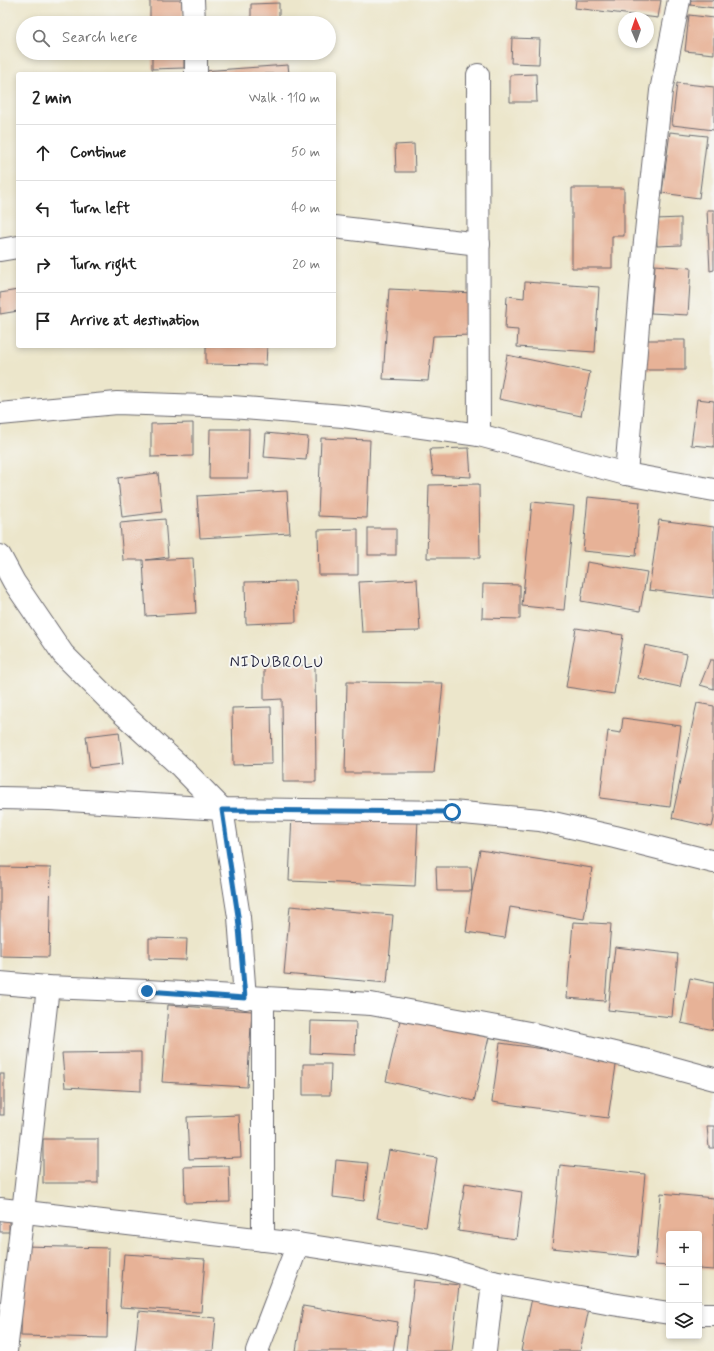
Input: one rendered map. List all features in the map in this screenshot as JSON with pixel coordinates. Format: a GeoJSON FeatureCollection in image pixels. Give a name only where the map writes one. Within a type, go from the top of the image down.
{"type":"FeatureCollection","features":[{"type":"Feature","properties":{"kind":"street"},"geometry":{"type":"LineString","coordinates":[[193,0],[194,16]]}},
{"type":"Feature","properties":{"kind":"street"},"geometry":{"type":"LineString","coordinates":[[626,474],[644,251],[660,99],[679,0]]}},
{"type":"Feature","properties":{"kind":"street"},"geometry":{"type":"LineString","coordinates":[[196,60],[196,72]]}},
{"type":"Feature","properties":{"kind":"street"},"geometry":{"type":"LineString","coordinates":[[478,75],[479,435]]}},
{"type":"Feature","properties":{"kind":"street"},"geometry":{"type":"LineString","coordinates":[[336,227],[479,244]]}},
{"type":"Feature","properties":{"kind":"street"},"geometry":{"type":"LineString","coordinates":[[0,250],[16,247]]}},
{"type":"Feature","properties":{"kind":"street"},"geometry":{"type":"LineString","coordinates":[[0,414],[117,403],[232,407],[343,416],[479,435],[626,474],[714,490]]}},
{"type":"Feature","properties":{"kind":"street"},"geometry":{"type":"LineString","coordinates":[[0,556],[7,584],[63,654],[122,713],[181,766],[222,810],[238,916],[254,998],[264,1240]]}},
{"type":"Feature","properties":{"kind":"street"},"geometry":{"type":"LineString","coordinates":[[0,798],[50,799],[222,810],[452,812],[540,820],[615,836],[714,862]]}},
{"type":"Feature","properties":{"kind":"street"},"geometry":{"type":"LineString","coordinates":[[0,983],[48,988],[147,991],[371,1004],[529,1033],[714,1078]]}},
{"type":"Feature","properties":{"kind":"street"},"geometry":{"type":"LineString","coordinates":[[6,1351],[48,988]]}},
{"type":"Feature","properties":{"kind":"street"},"geometry":{"type":"LineString","coordinates":[[0,1209],[298,1244],[435,1266],[493,1282],[666,1313]]}},
{"type":"Feature","properties":{"kind":"street"},"geometry":{"type":"LineString","coordinates":[[257,1351],[298,1244]]}},
{"type":"Feature","properties":{"kind":"street"},"geometry":{"type":"LineString","coordinates":[[485,1351],[493,1282]]}},
{"type":"Feature","properties":{"kind":"street"},"geometry":{"type":"LineString","coordinates":[[702,1314],[714,1314]]}},
{"type":"Feature","properties":{"kind":"building"},"geometry":{"type":"Polygon","coordinates":[[[150,0],[182,0],[183,16],[150,16],[150,0]]]}},
{"type":"Feature","properties":{"kind":"building"},"geometry":{"type":"Polygon","coordinates":[[[576,0],[661,0],[658,18],[654,18],[654,12],[618,13],[575,8],[576,0]]]}},
{"type":"Feature","properties":{"kind":"building"},"geometry":{"type":"Polygon","coordinates":[[[691,0],[714,0],[714,8],[690,5],[691,0]]]}},
{"type":"Feature","properties":{"kind":"building"},"geometry":{"type":"Polygon","coordinates":[[[279,3],[279,16],[251,16],[251,4],[279,3]]]}},
{"type":"Feature","properties":{"kind":"building"},"geometry":{"type":"Polygon","coordinates":[[[689,15],[714,18],[714,54],[685,51],[689,15]]]}},
{"type":"Feature","properties":{"kind":"building"},"geometry":{"type":"Polygon","coordinates":[[[512,38],[540,39],[539,64],[511,63],[512,38]]]}},
{"type":"Feature","properties":{"kind":"building"},"geometry":{"type":"Polygon","coordinates":[[[152,60],[184,60],[184,68],[152,69],[152,60]]]}},
{"type":"Feature","properties":{"kind":"building"},"geometry":{"type":"Polygon","coordinates":[[[288,65],[289,72],[202,72],[288,65]]]}},
{"type":"Feature","properties":{"kind":"building"},"geometry":{"type":"Polygon","coordinates":[[[536,74],[537,102],[510,102],[510,75],[536,74]]]}},
{"type":"Feature","properties":{"kind":"building"},"geometry":{"type":"Polygon","coordinates":[[[677,83],[714,87],[714,130],[672,125],[677,83]]]}},
{"type":"Feature","properties":{"kind":"building"},"geometry":{"type":"Polygon","coordinates":[[[670,132],[707,136],[699,198],[662,193],[670,132]]]}},
{"type":"Feature","properties":{"kind":"building"},"geometry":{"type":"Polygon","coordinates":[[[414,144],[415,172],[396,172],[395,145],[414,144]]]}},
{"type":"Feature","properties":{"kind":"building"},"geometry":{"type":"Polygon","coordinates":[[[572,188],[624,188],[624,236],[612,236],[612,268],[572,268],[572,188]]]}},
{"type":"Feature","properties":{"kind":"building"},"geometry":{"type":"Polygon","coordinates":[[[707,210],[714,210],[714,270],[710,271],[707,210]]]}},
{"type":"Feature","properties":{"kind":"building"},"geometry":{"type":"Polygon","coordinates":[[[681,218],[681,245],[657,246],[656,219],[681,218]]]}},
{"type":"Feature","properties":{"kind":"building"},"geometry":{"type":"Polygon","coordinates":[[[655,265],[691,268],[688,315],[651,313],[655,265]]]}},
{"type":"Feature","properties":{"kind":"building"},"geometry":{"type":"Polygon","coordinates":[[[525,282],[599,287],[595,352],[517,347],[518,330],[505,329],[507,296],[524,298],[525,282]]]}},
{"type":"Feature","properties":{"kind":"building"},"geometry":{"type":"Polygon","coordinates":[[[389,289],[474,293],[474,335],[433,336],[428,381],[383,379],[389,289]]]}},
{"type":"Feature","properties":{"kind":"building"},"geometry":{"type":"Polygon","coordinates":[[[16,290],[16,311],[0,314],[0,293],[16,290]]]}},
{"type":"Feature","properties":{"kind":"building"},"geometry":{"type":"Polygon","coordinates":[[[644,340],[685,340],[685,370],[645,370],[644,340]]]}},
{"type":"Feature","properties":{"kind":"building"},"geometry":{"type":"Polygon","coordinates":[[[206,348],[267,348],[266,365],[206,364],[206,348]]]}},
{"type":"Feature","properties":{"kind":"building"},"geometry":{"type":"Polygon","coordinates":[[[507,355],[590,372],[581,416],[499,399],[507,355]]]}},
{"type":"Feature","properties":{"kind":"building"},"geometry":{"type":"Polygon","coordinates":[[[697,399],[714,401],[714,447],[691,445],[697,399]]]}},
{"type":"Feature","properties":{"kind":"building"},"geometry":{"type":"Polygon","coordinates":[[[193,423],[193,456],[151,457],[151,424],[193,423]]]}},
{"type":"Feature","properties":{"kind":"building"},"geometry":{"type":"Polygon","coordinates":[[[210,429],[249,429],[248,478],[209,478],[210,429]]]}},
{"type":"Feature","properties":{"kind":"building"},"geometry":{"type":"Polygon","coordinates":[[[266,433],[308,437],[306,460],[264,457],[266,433]]]}},
{"type":"Feature","properties":{"kind":"building"},"geometry":{"type":"Polygon","coordinates":[[[321,438],[370,440],[367,518],[318,516],[321,438]]]}},
{"type":"Feature","properties":{"kind":"building"},"geometry":{"type":"Polygon","coordinates":[[[469,448],[471,477],[433,475],[430,449],[469,448]]]}},
{"type":"Feature","properties":{"kind":"building"},"geometry":{"type":"Polygon","coordinates":[[[158,473],[162,512],[122,517],[118,478],[158,473]]]}},
{"type":"Feature","properties":{"kind":"building"},"geometry":{"type":"Polygon","coordinates":[[[479,484],[480,558],[427,558],[429,485],[479,484]]]}},
{"type":"Feature","properties":{"kind":"building"},"geometry":{"type":"Polygon","coordinates":[[[287,491],[290,533],[200,538],[197,496],[287,491]]]}},
{"type":"Feature","properties":{"kind":"building"},"geometry":{"type":"Polygon","coordinates":[[[588,497],[640,502],[636,556],[583,551],[588,497]]]}},
{"type":"Feature","properties":{"kind":"building"},"geometry":{"type":"Polygon","coordinates":[[[532,502],[574,506],[564,610],[522,606],[532,502]]]}},
{"type":"Feature","properties":{"kind":"building"},"geometry":{"type":"Polygon","coordinates":[[[165,519],[168,557],[146,560],[193,558],[196,613],[146,616],[143,560],[123,560],[120,523],[165,519]]]}},
{"type":"Feature","properties":{"kind":"building"},"geometry":{"type":"Polygon","coordinates":[[[659,520],[714,527],[714,598],[649,590],[659,520]]]}},
{"type":"Feature","properties":{"kind":"building"},"geometry":{"type":"Polygon","coordinates":[[[368,528],[396,528],[396,555],[368,555],[368,528]]]}},
{"type":"Feature","properties":{"kind":"building"},"geometry":{"type":"Polygon","coordinates":[[[358,529],[358,575],[319,575],[318,530],[358,529]]]}},
{"type":"Feature","properties":{"kind":"building"},"geometry":{"type":"Polygon","coordinates":[[[587,562],[647,572],[640,611],[581,601],[587,562]]]}},
{"type":"Feature","properties":{"kind":"building"},"geometry":{"type":"Polygon","coordinates":[[[417,579],[420,631],[362,632],[359,582],[417,579]]]}},
{"type":"Feature","properties":{"kind":"building"},"geometry":{"type":"Polygon","coordinates":[[[295,581],[296,622],[246,624],[245,582],[295,581]]]}},
{"type":"Feature","properties":{"kind":"building"},"geometry":{"type":"Polygon","coordinates":[[[483,584],[520,585],[520,619],[482,618],[483,584]]]}},
{"type":"Feature","properties":{"kind":"building"},"geometry":{"type":"Polygon","coordinates":[[[576,628],[623,635],[614,694],[566,687],[576,628]]]}},
{"type":"Feature","properties":{"kind":"building"},"geometry":{"type":"Polygon","coordinates":[[[645,645],[687,654],[680,687],[638,678],[645,645]]]}},
{"type":"Feature","properties":{"kind":"building"},"geometry":{"type":"Polygon","coordinates":[[[710,660],[714,660],[714,689],[700,685],[710,660]]]}},
{"type":"Feature","properties":{"kind":"building"},"geometry":{"type":"Polygon","coordinates":[[[315,665],[316,782],[283,782],[282,699],[264,700],[264,666],[315,665]]]}},
{"type":"Feature","properties":{"kind":"building"},"geometry":{"type":"Polygon","coordinates":[[[347,682],[443,683],[434,773],[345,773],[347,682]]]}},
{"type":"Feature","properties":{"kind":"building"},"geometry":{"type":"Polygon","coordinates":[[[697,703],[714,706],[714,819],[712,827],[672,818],[697,703]]]}},
{"type":"Feature","properties":{"kind":"building"},"geometry":{"type":"Polygon","coordinates":[[[271,707],[272,764],[233,765],[232,708],[271,707]]]}},
{"type":"Feature","properties":{"kind":"building"},"geometry":{"type":"Polygon","coordinates":[[[623,718],[681,726],[670,807],[600,798],[608,731],[621,733],[623,718]]]}},
{"type":"Feature","properties":{"kind":"building"},"geometry":{"type":"Polygon","coordinates":[[[119,732],[123,764],[90,768],[86,736],[119,732]]]}},
{"type":"Feature","properties":{"kind":"building"},"geometry":{"type":"Polygon","coordinates":[[[292,814],[418,819],[415,886],[289,881],[292,814]]]}},
{"type":"Feature","properties":{"kind":"building"},"geometry":{"type":"Polygon","coordinates":[[[480,850],[592,868],[584,919],[510,907],[505,938],[466,932],[480,850]]]}},
{"type":"Feature","properties":{"kind":"building"},"geometry":{"type":"Polygon","coordinates":[[[0,867],[51,868],[49,957],[0,956],[0,867]]]}},
{"type":"Feature","properties":{"kind":"building"},"geometry":{"type":"Polygon","coordinates":[[[436,867],[471,867],[472,891],[437,891],[436,867]]]}},
{"type":"Feature","properties":{"kind":"building"},"geometry":{"type":"Polygon","coordinates":[[[290,906],[393,915],[387,983],[284,974],[290,906]]]}},
{"type":"Feature","properties":{"kind":"building"},"geometry":{"type":"Polygon","coordinates":[[[573,922],[611,924],[605,1001],[567,998],[573,922]]]}},
{"type":"Feature","properties":{"kind":"building"},"geometry":{"type":"Polygon","coordinates":[[[149,938],[187,939],[186,960],[149,959],[149,938]]]}},
{"type":"Feature","properties":{"kind":"building"},"geometry":{"type":"Polygon","coordinates":[[[615,947],[678,954],[672,1017],[608,1010],[615,947]]]}},
{"type":"Feature","properties":{"kind":"building"},"geometry":{"type":"Polygon","coordinates":[[[690,978],[714,983],[714,1030],[681,1023],[690,978]]]}},
{"type":"Feature","properties":{"kind":"building"},"geometry":{"type":"Polygon","coordinates":[[[168,1005],[252,1011],[247,1087],[162,1082],[168,1005]]]}},
{"type":"Feature","properties":{"kind":"building"},"geometry":{"type":"Polygon","coordinates":[[[401,1016],[489,1037],[474,1101],[386,1081],[401,1016]]]}},
{"type":"Feature","properties":{"kind":"building"},"geometry":{"type":"Polygon","coordinates":[[[311,1021],[356,1022],[355,1055],[310,1053],[311,1021]]]}},
{"type":"Feature","properties":{"kind":"building"},"geometry":{"type":"Polygon","coordinates":[[[500,1043],[617,1059],[608,1118],[492,1102],[500,1043]]]}},
{"type":"Feature","properties":{"kind":"building"},"geometry":{"type":"Polygon","coordinates":[[[141,1052],[141,1091],[65,1087],[62,1053],[141,1052]]]}},
{"type":"Feature","properties":{"kind":"building"},"geometry":{"type":"Polygon","coordinates":[[[303,1064],[331,1064],[330,1095],[303,1095],[303,1064]]]}},
{"type":"Feature","properties":{"kind":"building"},"geometry":{"type":"Polygon","coordinates":[[[0,1074],[4,1074],[4,1115],[0,1115],[0,1074]]]}},
{"type":"Feature","properties":{"kind":"building"},"geometry":{"type":"Polygon","coordinates":[[[239,1115],[241,1157],[189,1159],[187,1117],[239,1115]]]}},
{"type":"Feature","properties":{"kind":"building"},"geometry":{"type":"Polygon","coordinates":[[[707,1126],[714,1126],[714,1148],[709,1148],[707,1126]]]}},
{"type":"Feature","properties":{"kind":"building"},"geometry":{"type":"Polygon","coordinates":[[[43,1139],[98,1139],[98,1183],[43,1183],[43,1139]]]}},
{"type":"Feature","properties":{"kind":"building"},"geometry":{"type":"Polygon","coordinates":[[[389,1150],[437,1158],[426,1227],[377,1218],[389,1150]]]}},
{"type":"Feature","properties":{"kind":"building"},"geometry":{"type":"Polygon","coordinates":[[[336,1160],[368,1163],[364,1201],[333,1197],[336,1160]]]}},
{"type":"Feature","properties":{"kind":"building"},"geometry":{"type":"Polygon","coordinates":[[[560,1165],[645,1174],[637,1257],[552,1248],[560,1165]]]}},
{"type":"Feature","properties":{"kind":"building"},"geometry":{"type":"Polygon","coordinates":[[[229,1166],[230,1202],[185,1203],[184,1167],[229,1166]]]}},
{"type":"Feature","properties":{"kind":"building"},"geometry":{"type":"Polygon","coordinates":[[[465,1183],[522,1192],[516,1239],[458,1231],[465,1183]]]}},
{"type":"Feature","properties":{"kind":"building"},"geometry":{"type":"Polygon","coordinates":[[[661,1193],[714,1198],[714,1270],[702,1269],[702,1231],[666,1231],[666,1266],[655,1265],[661,1193]]]}},
{"type":"Feature","properties":{"kind":"building"},"geometry":{"type":"Polygon","coordinates":[[[0,1199],[9,1199],[9,1232],[0,1232],[0,1199]]]}},
{"type":"Feature","properties":{"kind":"building"},"geometry":{"type":"Polygon","coordinates":[[[23,1246],[109,1248],[107,1338],[21,1336],[23,1246]]]}},
{"type":"Feature","properties":{"kind":"building"},"geometry":{"type":"Polygon","coordinates":[[[124,1254],[205,1259],[201,1312],[120,1307],[124,1254]]]}},
{"type":"Feature","properties":{"kind":"building"},"geometry":{"type":"Polygon","coordinates":[[[414,1280],[459,1285],[452,1351],[406,1351],[414,1280]]]}},
{"type":"Feature","properties":{"kind":"building"},"geometry":{"type":"Polygon","coordinates":[[[533,1293],[590,1304],[580,1351],[521,1351],[533,1293]]]}},
{"type":"Feature","properties":{"kind":"building"},"geometry":{"type":"Polygon","coordinates":[[[303,1306],[398,1322],[393,1351],[296,1351],[303,1306]]]}},
{"type":"Feature","properties":{"kind":"building"},"geometry":{"type":"Polygon","coordinates":[[[139,1311],[216,1318],[213,1351],[135,1351],[139,1311]]]}},
{"type":"Feature","properties":{"kind":"district","name":"NIDUBROLU"},"geometry":{"type":"Point","coordinates":[277,663]}},
{"type":"Feature","properties":{"kind":"route"},"geometry":{"type":"LineString","coordinates":[[147,991],[245,998],[238,916],[222,810],[452,812]]}}]}
